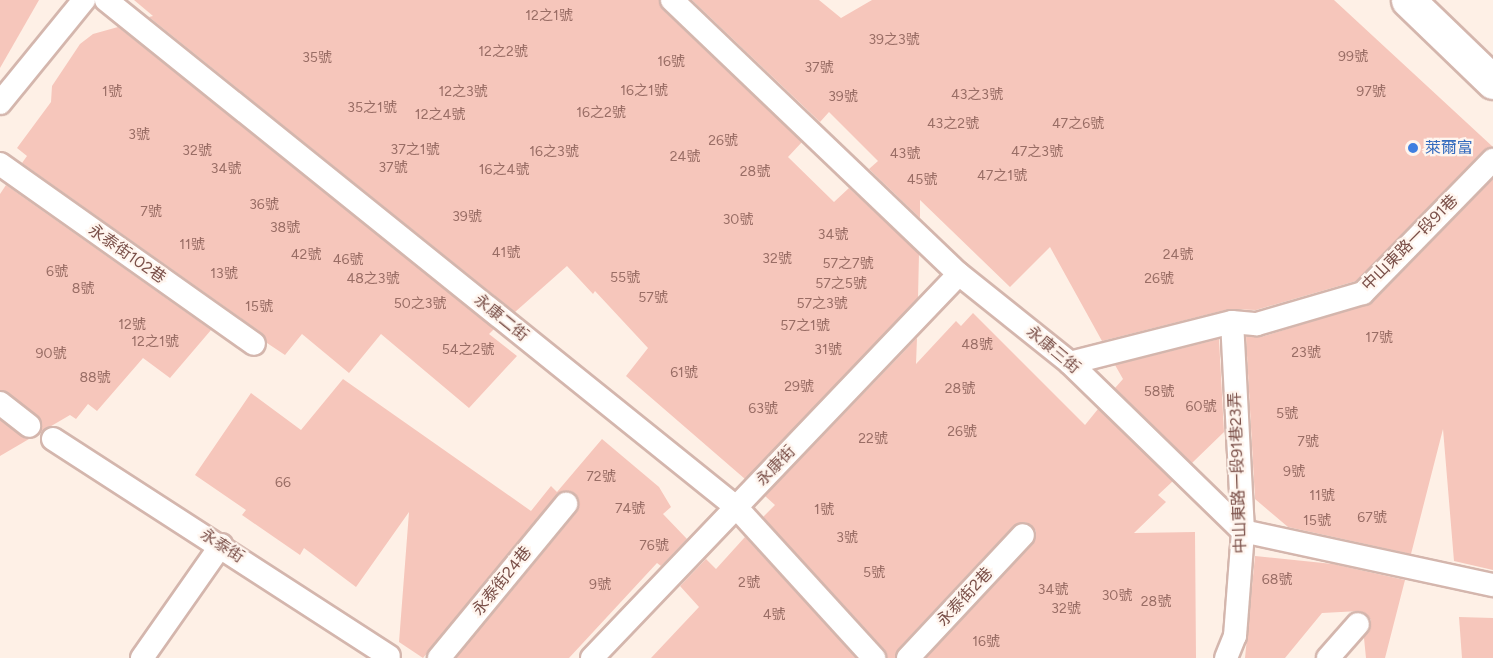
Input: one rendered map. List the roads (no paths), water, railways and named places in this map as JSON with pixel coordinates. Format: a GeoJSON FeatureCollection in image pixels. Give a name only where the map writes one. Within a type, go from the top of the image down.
{"type":"FeatureCollection","features":[{"type":"Feature","properties":{"kind":"main road"},"geometry":{"type":"LineString","coordinates":[[1408,0],[1493,82]]}},
{"type":"Feature","properties":{"kind":"lane"},"geometry":{"type":"LineString","coordinates":[[0,103],[84,0]]}},
{"type":"Feature","properties":{"kind":"lane","name":"永康二街"},"geometry":{"type":"LineString","coordinates":[[106,0],[736,507],[874,658]]}},
{"type":"Feature","properties":{"kind":"lane","name":"永康三街"},"geometry":{"type":"LineString","coordinates":[[672,0],[959,274],[1070,363],[1243,531]]}},
{"type":"Feature","properties":{"kind":"lane","name":"中山東路一段91巷"},"geometry":{"type":"LineString","coordinates":[[1070,363],[1232,322],[1257,324],[1363,293],[1493,160]]}},
{"type":"Feature","properties":{"kind":"lane","name":"永泰街102巷"},"geometry":{"type":"LineString","coordinates":[[0,164],[254,344]]}},
{"type":"Feature","properties":{"kind":"lane","name":"永康街"},"geometry":{"type":"LineString","coordinates":[[592,658],[959,274]]}},
{"type":"Feature","properties":{"kind":"lane","name":"中山東路一段91巷23弄"},"geometry":{"type":"LineString","coordinates":[[1226,658],[1234,636],[1243,531],[1232,322]]}},
{"type":"Feature","properties":{"kind":"lane"},"geometry":{"type":"LineString","coordinates":[[0,403],[29,426]]}},
{"type":"Feature","properties":{"kind":"lane","name":"永泰街"},"geometry":{"type":"LineString","coordinates":[[53,439],[221,544],[389,656]]}},
{"type":"Feature","properties":{"kind":"lane","name":"永泰街24巷"},"geometry":{"type":"LineString","coordinates":[[439,658],[566,504]]}},
{"type":"Feature","properties":{"kind":"lane"},"geometry":{"type":"LineString","coordinates":[[1243,531],[1493,585]]}},
{"type":"Feature","properties":{"kind":"lane","name":"永泰街2巷"},"geometry":{"type":"LineString","coordinates":[[908,658],[1023,535]]}},
{"type":"Feature","properties":{"kind":"lane"},"geometry":{"type":"LineString","coordinates":[[142,658],[221,544]]}},
{"type":"Feature","properties":{"kind":"lane"},"geometry":{"type":"LineString","coordinates":[[1328,658],[1358,624]]}},
{"type":"Feature","properties":{"kind":"place","name":"萊爾富"},"geometry":{"type":"Point","coordinates":[1413,148]}}]}
